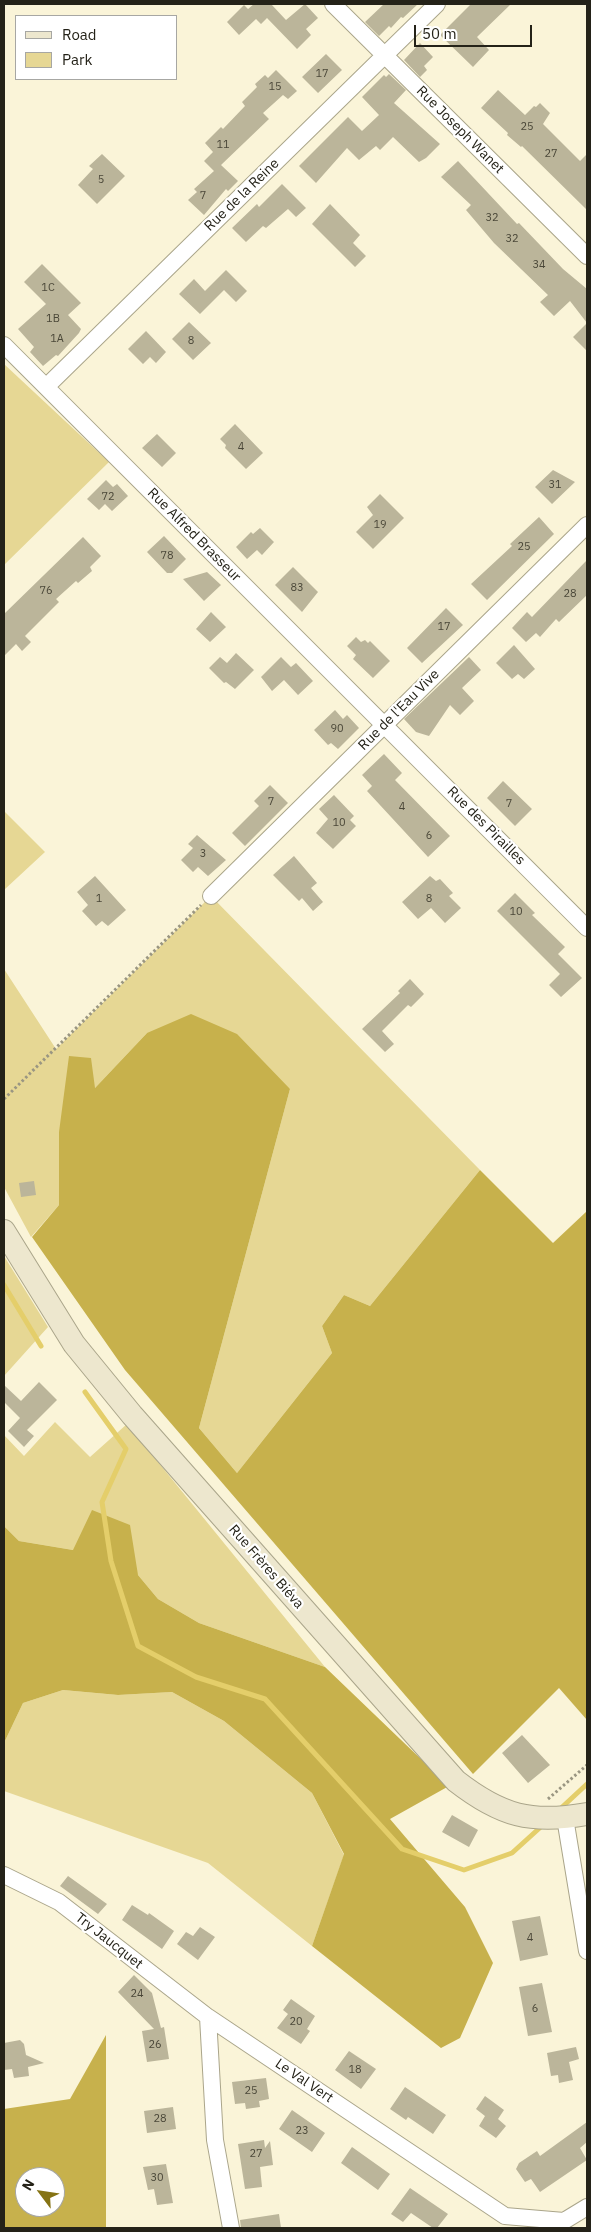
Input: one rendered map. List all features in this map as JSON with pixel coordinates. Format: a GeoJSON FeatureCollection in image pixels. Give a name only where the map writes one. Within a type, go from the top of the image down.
{"type":"FeatureCollection","features":[{"type":"Feature","properties":{"kind":"street","name":"Rue Joseph Wanet"},"geometry":{"type":"LineString","coordinates":[[333,4],[587,256]]}},
{"type":"Feature","properties":{"kind":"street","name":"Rue de la Reine"},"geometry":{"type":"LineString","coordinates":[[46,387],[437,4]]}},
{"type":"Feature","properties":{"kind":"street","name":"Rue Alfred Brasseur"},"geometry":{"type":"LineString","coordinates":[[4,345],[385,724]]}},
{"type":"Feature","properties":{"kind":"street","name":"Rue de l'Eau Vive"},"geometry":{"type":"LineString","coordinates":[[211,896],[587,525]]}},
{"type":"Feature","properties":{"kind":"street","name":"Rue des Pirailles"},"geometry":{"type":"LineString","coordinates":[[385,724],[587,928]]}},
{"type":"Feature","properties":{"kind":"street","name":"Rue Frères Biéva"},"geometry":{"type":"LineString","coordinates":[[4,1231],[74,1344],[126,1408],[456,1782],[481,1800],[508,1812],[541,1810],[564,1818],[587,1814]]}},
{"type":"Feature","properties":{"kind":"street"},"geometry":{"type":"LineString","coordinates":[[564,1818],[587,1951]]}},
{"type":"Feature","properties":{"kind":"street","name":"Try Jaucquet"},"geometry":{"type":"LineString","coordinates":[[4,1875],[59,1902],[208,2017]]}},
{"type":"Feature","properties":{"kind":"street"},"geometry":{"type":"LineString","coordinates":[[208,2017],[215,2140],[231,2228]]}},
{"type":"Feature","properties":{"kind":"street","name":"Le Val Vert"},"geometry":{"type":"LineString","coordinates":[[208,2017],[505,2216],[564,2221],[587,2207]]}},
{"type":"Feature","properties":{"kind":"path"},"geometry":{"type":"LineString","coordinates":[[4,1099],[211,896]]}},
{"type":"Feature","properties":{"kind":"path"},"geometry":{"type":"LineString","coordinates":[[541,1810],[587,1765]]}},
{"type":"Feature","properties":{"kind":"green space"},"geometry":{"type":"Polygon","coordinates":[[[4,364],[109,462],[4,565],[4,364]]]}},
{"type":"Feature","properties":{"kind":"green space"},"geometry":{"type":"Polygon","coordinates":[[[4,811],[45,852],[4,890],[4,811]]]}},
{"type":"Feature","properties":{"kind":"green space"},"geometry":{"type":"Polygon","coordinates":[[[211,896],[480,1170],[370,1306],[344,1295],[322,1326],[332,1353],[237,1473],[199,1428],[290,1089],[147,1033],[95,1088],[59,1132],[59,1205],[31,1237],[4,1187],[4,969],[56,1049],[211,896]]]}},
{"type":"Feature","properties":{"kind":"green space"},"geometry":{"type":"Polygon","coordinates":[[[4,1256],[48,1327],[4,1376],[4,1256]]]}},
{"type":"Feature","properties":{"kind":"green space"},"geometry":{"type":"Polygon","coordinates":[[[55,1422],[90,1457],[127,1424],[325,1667],[199,1623],[158,1599],[138,1575],[73,1550],[19,1541],[4,1526],[4,1435],[24,1456],[55,1422]]]}},
{"type":"Feature","properties":{"kind":"green space"},"geometry":{"type":"Polygon","coordinates":[[[63,1690],[118,1695],[172,1692],[224,1721],[312,1793],[344,1855],[312,1946],[208,1863],[4,1791],[4,1743],[23,1703],[63,1690]]]}},
{"type":"Feature","properties":{"kind":"shaded area"},"geometry":{"type":"Polygon","coordinates":[[[191,1014],[237,1034],[290,1089],[199,1428],[237,1473],[332,1353],[322,1326],[344,1295],[370,1306],[480,1170],[553,1243],[587,1211],[587,1720],[559,1688],[473,1774],[125,1370],[32,1237],[59,1205],[59,1132],[69,1056],[91,1058],[95,1088],[147,1033],[191,1014]]]}},
{"type":"Feature","properties":{"kind":"shaded area"},"geometry":{"type":"Polygon","coordinates":[[[92,1510],[130,1525],[138,1575],[158,1599],[199,1623],[325,1667],[449,1786],[390,1819],[465,1907],[493,1963],[460,2038],[441,2048],[312,1946],[344,1854],[312,1793],[224,1721],[172,1692],[118,1695],[63,1690],[23,1703],[4,1743],[4,1526],[19,1541],[73,1550],[92,1510]]]}},
{"type":"Feature","properties":{"kind":"shaded area"},"geometry":{"type":"Polygon","coordinates":[[[106,2035],[106,2228],[4,2228],[4,2109],[70,2099],[106,2035]]]}},
{"type":"Feature","properties":{"kind":"building"},"geometry":{"type":"Polygon","coordinates":[[[254,4],[271,4],[286,20],[305,4],[318,18],[306,29],[311,35],[297,49],[267,18],[261,24],[256,19],[239,35],[227,22],[244,5],[248,9],[254,4]]]}},
{"type":"Feature","properties":{"kind":"building"},"geometry":{"type":"Polygon","coordinates":[[[384,4],[418,4],[379,36],[365,22],[384,4]]]}},
{"type":"Feature","properties":{"kind":"building"},"geometry":{"type":"Polygon","coordinates":[[[471,4],[511,4],[477,37],[489,50],[473,67],[440,35],[471,4]]]}},
{"type":"Feature","properties":{"kind":"building"},"geometry":{"type":"Polygon","coordinates":[[[420,43],[433,57],[424,66],[427,70],[420,77],[404,60],[420,43]]]}},
{"type":"Feature","properties":{"kind":"building"},"geometry":{"type":"Polygon","coordinates":[[[326,54],[342,70],[318,93],[302,77],[326,54]]]}},
{"type":"Feature","properties":{"kind":"building"},"geometry":{"type":"Polygon","coordinates":[[[276,70],[297,91],[288,99],[283,95],[263,113],[269,119],[221,165],[238,181],[228,191],[226,189],[204,215],[188,200],[197,192],[194,189],[214,171],[204,161],[213,152],[205,143],[221,127],[223,129],[245,106],[242,102],[257,87],[255,84],[265,75],[268,78],[276,70]]]}},
{"type":"Feature","properties":{"kind":"building"},"geometry":{"type":"Polygon","coordinates":[[[389,74],[406,90],[394,103],[440,144],[426,158],[419,162],[393,137],[380,150],[376,146],[359,160],[347,148],[316,183],[299,166],[348,117],[362,131],[379,115],[362,97],[384,75],[386,77],[389,74]]]}},
{"type":"Feature","properties":{"kind":"building"},"geometry":{"type":"Polygon","coordinates":[[[498,90],[525,115],[540,103],[550,113],[543,124],[580,161],[587,154],[587,210],[481,108],[498,90]]]}},
{"type":"Feature","properties":{"kind":"building"},"geometry":{"type":"Polygon","coordinates":[[[102,154],[125,176],[97,204],[78,185],[93,169],[89,166],[102,154]]]}},
{"type":"Feature","properties":{"kind":"building"},"geometry":{"type":"Polygon","coordinates":[[[458,161],[517,224],[519,223],[563,269],[587,289],[587,323],[570,301],[554,316],[540,302],[548,295],[494,243],[466,210],[471,205],[441,177],[458,161]]]}},
{"type":"Feature","properties":{"kind":"building"},"geometry":{"type":"Polygon","coordinates":[[[282,184],[306,208],[296,217],[288,209],[266,228],[263,226],[246,242],[232,228],[257,204],[259,207],[282,184]]]}},
{"type":"Feature","properties":{"kind":"building"},"geometry":{"type":"Polygon","coordinates":[[[330,204],[360,235],[353,243],[366,256],[355,267],[312,224],[330,204]]]}},
{"type":"Feature","properties":{"kind":"building"},"geometry":{"type":"Polygon","coordinates":[[[42,264],[81,303],[68,315],[81,329],[79,333],[58,356],[56,355],[43,366],[30,352],[34,347],[18,329],[46,304],[24,282],[42,264]]]}},
{"type":"Feature","properties":{"kind":"building"},"geometry":{"type":"Polygon","coordinates":[[[226,270],[247,291],[236,302],[224,290],[200,314],[179,294],[194,279],[205,291],[226,270]]]}},
{"type":"Feature","properties":{"kind":"building"},"geometry":{"type":"Polygon","coordinates":[[[189,322],[211,343],[193,360],[172,339],[189,322]]]}},
{"type":"Feature","properties":{"kind":"building"},"geometry":{"type":"Polygon","coordinates":[[[587,323],[587,351],[573,337],[587,323]]]}},
{"type":"Feature","properties":{"kind":"building"},"geometry":{"type":"Polygon","coordinates":[[[146,331],[166,352],[156,363],[150,357],[143,364],[128,349],[146,331]]]}},
{"type":"Feature","properties":{"kind":"building"},"geometry":{"type":"Polygon","coordinates":[[[235,424],[263,453],[246,469],[225,448],[226,445],[220,439],[235,424]]]}},
{"type":"Feature","properties":{"kind":"building"},"geometry":{"type":"Polygon","coordinates":[[[157,434],[176,453],[162,467],[142,448],[157,434]]]}},
{"type":"Feature","properties":{"kind":"building"},"geometry":{"type":"Polygon","coordinates":[[[553,470],[575,482],[552,504],[535,487],[553,470]]]}},
{"type":"Feature","properties":{"kind":"building"},"geometry":{"type":"Polygon","coordinates":[[[106,480],[113,487],[117,484],[128,496],[112,511],[105,504],[99,510],[87,499],[106,480]]]}},
{"type":"Feature","properties":{"kind":"building"},"geometry":{"type":"Polygon","coordinates":[[[380,494],[404,518],[373,549],[356,532],[373,515],[367,507],[380,494]]]}},
{"type":"Feature","properties":{"kind":"building"},"geometry":{"type":"Polygon","coordinates":[[[539,517],[554,534],[487,600],[471,584],[512,546],[510,544],[539,517]]]}},
{"type":"Feature","properties":{"kind":"building"},"geometry":{"type":"Polygon","coordinates":[[[260,528],[274,542],[262,555],[257,550],[247,559],[236,547],[251,532],[253,534],[260,528]]]}},
{"type":"Feature","properties":{"kind":"building"},"geometry":{"type":"Polygon","coordinates":[[[164,536],[186,559],[172,573],[167,573],[147,552],[164,536]]]}},
{"type":"Feature","properties":{"kind":"building"},"geometry":{"type":"Polygon","coordinates":[[[83,537],[101,556],[90,567],[92,571],[78,583],[76,581],[56,599],[59,602],[25,636],[31,642],[22,651],[16,644],[4,656],[4,614],[83,537]]]}},
{"type":"Feature","properties":{"kind":"building"},"geometry":{"type":"Polygon","coordinates":[[[587,560],[587,595],[559,622],[556,619],[540,637],[536,633],[526,642],[512,628],[527,612],[532,617],[587,560]]]}},
{"type":"Feature","properties":{"kind":"building"},"geometry":{"type":"Polygon","coordinates":[[[293,567],[318,592],[302,612],[275,585],[293,567]]]}},
{"type":"Feature","properties":{"kind":"building"},"geometry":{"type":"Polygon","coordinates":[[[207,572],[221,585],[204,601],[183,579],[207,572]]]}},
{"type":"Feature","properties":{"kind":"building"},"geometry":{"type":"Polygon","coordinates":[[[446,608],[463,625],[422,663],[407,648],[446,608]]]}},
{"type":"Feature","properties":{"kind":"building"},"geometry":{"type":"Polygon","coordinates":[[[211,612],[226,627],[210,642],[196,629],[211,612]]]}},
{"type":"Feature","properties":{"kind":"building"},"geometry":{"type":"Polygon","coordinates":[[[356,637],[361,642],[365,640],[368,643],[370,641],[390,661],[373,678],[353,659],[356,655],[347,646],[356,637]]]}},
{"type":"Feature","properties":{"kind":"building"},"geometry":{"type":"Polygon","coordinates":[[[514,645],[535,669],[524,679],[518,674],[512,679],[496,663],[514,645]]]}},
{"type":"Feature","properties":{"kind":"building"},"geometry":{"type":"Polygon","coordinates":[[[236,653],[254,670],[235,689],[226,682],[224,683],[209,668],[220,657],[227,663],[236,653]]]}},
{"type":"Feature","properties":{"kind":"building"},"geometry":{"type":"Polygon","coordinates":[[[281,657],[291,667],[296,663],[313,681],[298,695],[284,680],[272,691],[261,677],[281,657]]]}},
{"type":"Feature","properties":{"kind":"building"},"geometry":{"type":"Polygon","coordinates":[[[469,657],[481,670],[462,688],[474,701],[460,715],[450,705],[429,736],[416,732],[404,719],[469,657]]]}},
{"type":"Feature","properties":{"kind":"building"},"geometry":{"type":"Polygon","coordinates":[[[335,710],[343,719],[347,715],[359,728],[338,749],[331,743],[328,745],[314,730],[335,710]]]}},
{"type":"Feature","properties":{"kind":"building"},"geometry":{"type":"Polygon","coordinates":[[[384,754],[402,773],[395,780],[450,836],[428,857],[367,791],[372,786],[362,775],[384,754]]]}},
{"type":"Feature","properties":{"kind":"building"},"geometry":{"type":"Polygon","coordinates":[[[503,781],[532,809],[515,826],[487,798],[503,781]]]}},
{"type":"Feature","properties":{"kind":"building"},"geometry":{"type":"Polygon","coordinates":[[[270,785],[288,803],[245,846],[232,833],[259,806],[254,801],[270,785]]]}},
{"type":"Feature","properties":{"kind":"building"},"geometry":{"type":"Polygon","coordinates":[[[334,795],[354,816],[350,820],[356,826],[333,849],[316,833],[328,819],[319,809],[334,795]]]}},
{"type":"Feature","properties":{"kind":"building"},"geometry":{"type":"Polygon","coordinates":[[[197,835],[226,860],[208,876],[198,867],[193,872],[181,860],[193,848],[188,844],[197,835]]]}},
{"type":"Feature","properties":{"kind":"building"},"geometry":{"type":"Polygon","coordinates":[[[294,856],[317,883],[311,888],[323,902],[313,911],[302,898],[299,901],[273,875],[294,856]]]}},
{"type":"Feature","properties":{"kind":"building"},"geometry":{"type":"Polygon","coordinates":[[[95,876],[126,910],[108,926],[102,921],[96,926],[82,911],[88,905],[77,892],[95,876]]]}},
{"type":"Feature","properties":{"kind":"building"},"geometry":{"type":"Polygon","coordinates":[[[430,876],[436,881],[440,879],[453,893],[449,896],[461,908],[445,923],[431,908],[418,919],[402,902],[430,876]]]}},
{"type":"Feature","properties":{"kind":"building"},"geometry":{"type":"Polygon","coordinates":[[[515,893],[535,913],[532,915],[565,947],[558,954],[582,978],[561,997],[549,985],[560,974],[497,911],[515,893]]]}},
{"type":"Feature","properties":{"kind":"building"},"geometry":{"type":"Polygon","coordinates":[[[410,979],[424,994],[411,1007],[408,1005],[382,1031],[394,1044],[385,1052],[362,1029],[400,993],[398,991],[410,979]]]}},
{"type":"Feature","properties":{"kind":"building"},"geometry":{"type":"Polygon","coordinates":[[[34,1181],[36,1195],[21,1197],[19,1183],[34,1181]]]}},
{"type":"Feature","properties":{"kind":"building"},"geometry":{"type":"Polygon","coordinates":[[[39,1382],[57,1400],[27,1430],[34,1436],[24,1447],[8,1431],[20,1418],[4,1402],[4,1385],[21,1401],[39,1382]]]}},
{"type":"Feature","properties":{"kind":"building"},"geometry":{"type":"Polygon","coordinates":[[[522,1735],[550,1765],[528,1783],[502,1753],[522,1735]]]}},
{"type":"Feature","properties":{"kind":"building"},"geometry":{"type":"Polygon","coordinates":[[[452,1815],[478,1830],[469,1847],[442,1832],[452,1815]]]}},
{"type":"Feature","properties":{"kind":"building"},"geometry":{"type":"Polygon","coordinates":[[[68,1876],[107,1904],[98,1914],[60,1886],[68,1876]]]}},
{"type":"Feature","properties":{"kind":"building"},"geometry":{"type":"Polygon","coordinates":[[[132,1905],[148,1915],[149,1913],[174,1931],[162,1949],[122,1920],[132,1905]]]}},
{"type":"Feature","properties":{"kind":"building"},"geometry":{"type":"Polygon","coordinates":[[[540,1916],[548,1955],[520,1961],[512,1921],[540,1916]]]}},
{"type":"Feature","properties":{"kind":"building"},"geometry":{"type":"Polygon","coordinates":[[[200,1927],[215,1937],[198,1960],[177,1944],[186,1932],[193,1936],[200,1927]]]}},
{"type":"Feature","properties":{"kind":"building"},"geometry":{"type":"Polygon","coordinates":[[[134,1975],[152,1993],[161,2028],[164,2027],[169,2059],[147,2062],[142,2031],[154,2029],[118,1992],[134,1975]]]}},
{"type":"Feature","properties":{"kind":"building"},"geometry":{"type":"Polygon","coordinates":[[[542,1983],[552,2032],[528,2036],[519,1987],[542,1983]]]}},
{"type":"Feature","properties":{"kind":"building"},"geometry":{"type":"Polygon","coordinates":[[[291,1999],[315,2016],[307,2029],[310,2031],[301,2044],[277,2028],[288,2014],[283,2010],[291,1999]]]}},
{"type":"Feature","properties":{"kind":"building"},"geometry":{"type":"Polygon","coordinates":[[[20,2040],[24,2044],[26,2055],[44,2063],[28,2067],[29,2076],[14,2078],[12,2069],[4,2070],[4,2043],[20,2040]]]}},
{"type":"Feature","properties":{"kind":"building"},"geometry":{"type":"Polygon","coordinates":[[[576,2047],[579,2059],[569,2062],[573,2080],[559,2083],[558,2075],[551,2076],[547,2053],[576,2047]]]}},
{"type":"Feature","properties":{"kind":"building"},"geometry":{"type":"Polygon","coordinates":[[[349,2051],[376,2069],[361,2089],[335,2070],[349,2051]]]}},
{"type":"Feature","properties":{"kind":"building"},"geometry":{"type":"Polygon","coordinates":[[[266,2078],[269,2099],[259,2101],[260,2107],[246,2109],[245,2103],[235,2104],[232,2082],[266,2078]]]}},
{"type":"Feature","properties":{"kind":"building"},"geometry":{"type":"Polygon","coordinates":[[[405,2087],[446,2115],[433,2134],[408,2117],[406,2120],[390,2109],[405,2087]]]}},
{"type":"Feature","properties":{"kind":"building"},"geometry":{"type":"Polygon","coordinates":[[[485,2096],[504,2110],[498,2119],[506,2126],[496,2138],[479,2126],[485,2116],[476,2109],[485,2096]]]}},
{"type":"Feature","properties":{"kind":"building"},"geometry":{"type":"Polygon","coordinates":[[[173,2107],[176,2129],[147,2133],[144,2111],[173,2107]]]}},
{"type":"Feature","properties":{"kind":"building"},"geometry":{"type":"Polygon","coordinates":[[[292,2110],[325,2133],[312,2152],[279,2129],[292,2110]]]}},
{"type":"Feature","properties":{"kind":"building"},"geometry":{"type":"Polygon","coordinates":[[[587,2122],[587,2142],[580,2148],[587,2160],[540,2192],[531,2179],[525,2182],[516,2169],[519,2163],[537,2151],[540,2156],[587,2122]]]}},
{"type":"Feature","properties":{"kind":"building"},"geometry":{"type":"Polygon","coordinates":[[[264,2140],[265,2148],[270,2141],[273,2165],[260,2167],[262,2187],[245,2189],[238,2144],[264,2140]]]}},
{"type":"Feature","properties":{"kind":"building"},"geometry":{"type":"Polygon","coordinates":[[[352,2147],[390,2174],[378,2190],[341,2163],[352,2147]]]}},
{"type":"Feature","properties":{"kind":"building"},"geometry":{"type":"Polygon","coordinates":[[[166,2164],[173,2203],[157,2205],[154,2189],[148,2190],[143,2167],[166,2164]]]}},
{"type":"Feature","properties":{"kind":"building"},"geometry":{"type":"Polygon","coordinates":[[[410,2188],[448,2214],[437,2228],[433,2228],[411,2213],[403,2222],[391,2214],[410,2188]]]}},
{"type":"Feature","properties":{"kind":"building"},"geometry":{"type":"Polygon","coordinates":[[[279,2214],[281,2228],[241,2228],[240,2220],[279,2214]]]}},
{"type":"Feature","properties":{"kind":"waterway"},"geometry":{"type":"LineString","coordinates":[[4,1285],[41,1346]]}},
{"type":"Feature","properties":{"kind":"waterway"},"geometry":{"type":"LineString","coordinates":[[85,1392],[126,1449],[102,1502],[111,1561],[138,1646],[196,1677],[265,1699],[402,1849],[464,1870],[512,1853],[544,1824]]}},
{"type":"Feature","properties":{"kind":"waterway"},"geometry":{"type":"LineString","coordinates":[[559,1810],[587,1784]]}}]}
